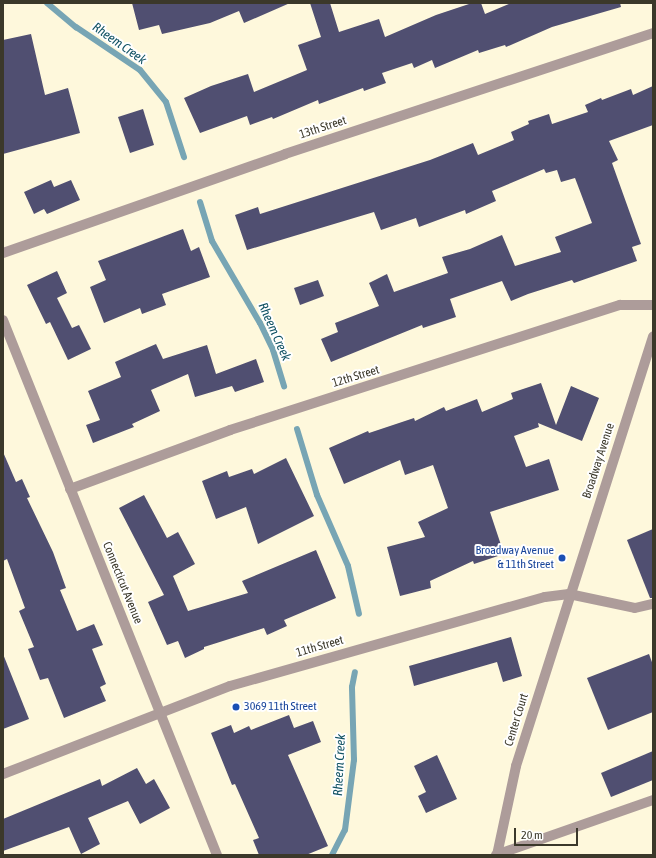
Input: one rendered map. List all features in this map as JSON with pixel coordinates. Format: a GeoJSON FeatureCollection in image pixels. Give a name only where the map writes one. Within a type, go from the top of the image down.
{"type":"FeatureCollection","features":[{"type":"Feature","properties":{"kind":"street","name":"13th Street"},"geometry":{"type":"LineString","coordinates":[[3,253],[285,154],[653,33]]}},
{"type":"Feature","properties":{"kind":"street","name":"12th Street"},"geometry":{"type":"LineString","coordinates":[[70,489],[230,430],[620,305],[653,305]]}},
{"type":"Feature","properties":{"kind":"street","name":"Connecticut Avenue"},"geometry":{"type":"LineString","coordinates":[[3,320],[217,855]]}},
{"type":"Feature","properties":{"kind":"street","name":"Broadway Avenue"},"geometry":{"type":"LineString","coordinates":[[569,594],[653,336]]}},
{"type":"Feature","properties":{"kind":"street","name":"11th Street"},"geometry":{"type":"LineString","coordinates":[[3,774],[230,686],[545,597],[569,594],[635,608],[653,604]]}},
{"type":"Feature","properties":{"kind":"street","name":"Center Court"},"geometry":{"type":"LineString","coordinates":[[496,855],[516,766],[569,594]]}},
{"type":"Feature","properties":{"kind":"street"},"geometry":{"type":"LineString","coordinates":[[496,855],[653,800]]}},
{"type":"Feature","properties":{"kind":"building"},"geometry":{"type":"Polygon","coordinates":[[[132,3],[290,3],[244,23],[239,11],[210,23],[162,34],[159,25],[139,30],[132,3]]]}},
{"type":"Feature","properties":{"kind":"building"},"geometry":{"type":"Polygon","coordinates":[[[310,3],[330,3],[339,32],[379,19],[385,37],[436,15],[472,3],[481,3],[485,14],[511,3],[620,3],[621,7],[552,27],[506,47],[505,45],[479,53],[478,50],[435,68],[432,60],[414,68],[412,63],[382,73],[386,83],[364,91],[363,88],[319,104],[318,100],[273,119],[272,117],[250,125],[247,116],[200,133],[184,98],[211,86],[248,74],[254,92],[307,70],[298,45],[321,37],[310,3]]]}},
{"type":"Feature","properties":{"kind":"building"},"geometry":{"type":"Polygon","coordinates":[[[31,34],[45,95],[68,88],[80,133],[3,154],[3,40],[31,34]]]}},
{"type":"Feature","properties":{"kind":"building"},"geometry":{"type":"Polygon","coordinates":[[[653,86],[653,125],[609,141],[618,160],[612,163],[641,244],[632,247],[637,261],[574,283],[572,280],[511,301],[502,281],[450,299],[456,317],[423,328],[422,325],[331,362],[321,339],[338,332],[335,323],[379,306],[369,283],[387,274],[394,292],[448,273],[442,257],[470,249],[502,235],[515,266],[561,252],[555,237],[592,223],[575,178],[561,182],[557,170],[546,173],[544,169],[492,191],[496,201],[466,214],[465,210],[419,227],[416,218],[381,230],[374,212],[247,250],[235,215],[258,207],[260,214],[430,160],[473,143],[478,155],[514,140],[511,132],[529,124],[528,121],[549,114],[552,124],[588,112],[585,105],[601,98],[602,100],[631,89],[633,95],[653,86]]]}},
{"type":"Feature","properties":{"kind":"building"},"geometry":{"type":"Polygon","coordinates":[[[143,109],[154,145],[130,153],[118,117],[143,109]]]}},
{"type":"Feature","properties":{"kind":"building"},"geometry":{"type":"Polygon","coordinates":[[[51,180],[54,187],[71,180],[80,200],[47,214],[44,209],[34,214],[24,192],[51,180]]]}},
{"type":"Feature","properties":{"kind":"building"},"geometry":{"type":"Polygon","coordinates":[[[183,229],[191,251],[199,247],[210,277],[162,294],[166,305],[142,314],[140,308],[104,323],[90,287],[106,280],[98,261],[183,229]]]}},
{"type":"Feature","properties":{"kind":"building"},"geometry":{"type":"Polygon","coordinates":[[[57,271],[67,293],[57,298],[72,328],[79,325],[91,349],[68,360],[50,322],[46,324],[27,285],[57,271]]]}},
{"type":"Feature","properties":{"kind":"building"},"geometry":{"type":"Polygon","coordinates":[[[318,280],[324,296],[300,305],[294,288],[318,280]]]}},
{"type":"Feature","properties":{"kind":"building"},"geometry":{"type":"Polygon","coordinates":[[[156,344],[163,359],[207,345],[216,374],[256,359],[264,382],[235,392],[232,386],[195,397],[188,374],[151,390],[160,411],[132,424],[134,427],[93,443],[86,425],[100,420],[88,391],[121,377],[115,362],[156,344]]]}},
{"type":"Feature","properties":{"kind":"building"},"geometry":{"type":"Polygon","coordinates":[[[541,383],[556,425],[571,386],[599,398],[582,441],[538,423],[539,427],[514,436],[526,467],[549,459],[559,490],[490,512],[504,554],[474,564],[473,561],[430,581],[431,588],[400,596],[387,547],[425,537],[418,522],[448,508],[433,465],[405,475],[400,460],[344,484],[329,448],[368,431],[369,433],[414,418],[415,421],[444,407],[446,411],[477,399],[482,412],[513,399],[511,393],[541,383]]]}},
{"type":"Feature","properties":{"kind":"building"},"geometry":{"type":"Polygon","coordinates":[[[3,452],[16,482],[22,479],[30,497],[27,498],[53,552],[66,588],[60,590],[77,631],[94,624],[103,645],[92,649],[106,684],[100,687],[106,701],[64,718],[48,678],[40,680],[28,649],[34,647],[19,611],[25,608],[7,559],[3,561],[3,452]]]}},
{"type":"Feature","properties":{"kind":"building"},"geometry":{"type":"Polygon","coordinates":[[[286,458],[314,516],[258,544],[246,507],[216,519],[202,481],[227,471],[229,477],[252,469],[254,474],[286,458]]]}},
{"type":"Feature","properties":{"kind":"building"},"geometry":{"type":"Polygon","coordinates":[[[144,495],[167,538],[178,532],[195,564],[173,576],[188,611],[248,593],[242,581],[316,550],[336,598],[284,620],[287,626],[267,635],[264,628],[204,647],[204,649],[185,658],[178,641],[167,645],[148,602],[164,595],[119,508],[144,495]]]}},
{"type":"Feature","properties":{"kind":"building"},"geometry":{"type":"Polygon","coordinates":[[[653,529],[653,598],[650,598],[627,540],[653,529]]]}},
{"type":"Feature","properties":{"kind":"building"},"geometry":{"type":"Polygon","coordinates":[[[511,637],[522,676],[503,682],[497,662],[414,686],[409,666],[511,637]]]}},
{"type":"Feature","properties":{"kind":"building"},"geometry":{"type":"Polygon","coordinates":[[[3,654],[29,719],[3,729],[3,654]]]}},
{"type":"Feature","properties":{"kind":"building"},"geometry":{"type":"Polygon","coordinates":[[[649,654],[653,665],[653,712],[608,730],[587,678],[649,654]]]}},
{"type":"Feature","properties":{"kind":"building"},"geometry":{"type":"Polygon","coordinates":[[[289,715],[294,728],[313,721],[321,742],[288,755],[328,846],[306,855],[259,855],[253,840],[259,838],[235,784],[232,785],[211,733],[231,725],[234,733],[249,726],[251,730],[289,715]]]}},
{"type":"Feature","properties":{"kind":"building"},"geometry":{"type":"Polygon","coordinates":[[[653,751],[653,780],[611,797],[601,773],[653,751]]]}},
{"type":"Feature","properties":{"kind":"building"},"geometry":{"type":"Polygon","coordinates":[[[437,755],[457,799],[426,813],[418,796],[426,792],[414,766],[437,755]]]}},
{"type":"Feature","properties":{"kind":"building"},"geometry":{"type":"Polygon","coordinates":[[[137,768],[146,784],[154,779],[170,808],[140,824],[128,801],[88,818],[100,844],[81,854],[69,827],[3,851],[3,819],[100,779],[102,786],[137,768]]]}},
{"type":"Feature","properties":{"kind":"waterway","name":"Rheem Creek"},"geometry":{"type":"LineString","coordinates":[[47,3],[76,27],[140,70],[166,102],[184,157]]}},
{"type":"Feature","properties":{"kind":"waterway","name":"Rheem Creek"},"geometry":{"type":"LineString","coordinates":[[200,202],[212,241],[260,323],[273,350],[284,386]]}},
{"type":"Feature","properties":{"kind":"waterway","name":"Rheem Creek"},"geometry":{"type":"LineString","coordinates":[[297,429],[317,495],[348,566],[359,614]]}},
{"type":"Feature","properties":{"kind":"waterway","name":"Rheem Creek"},"geometry":{"type":"LineString","coordinates":[[332,855],[345,830],[354,760],[352,687],[355,672]]}},
{"type":"Feature","properties":{"kind":"place","name":"Broadway Avenue & 11th Street"},"geometry":{"type":"Point","coordinates":[562,558]}},
{"type":"Feature","properties":{"kind":"place","name":"3069 11th Street"},"geometry":{"type":"Point","coordinates":[236,707]}}]}
